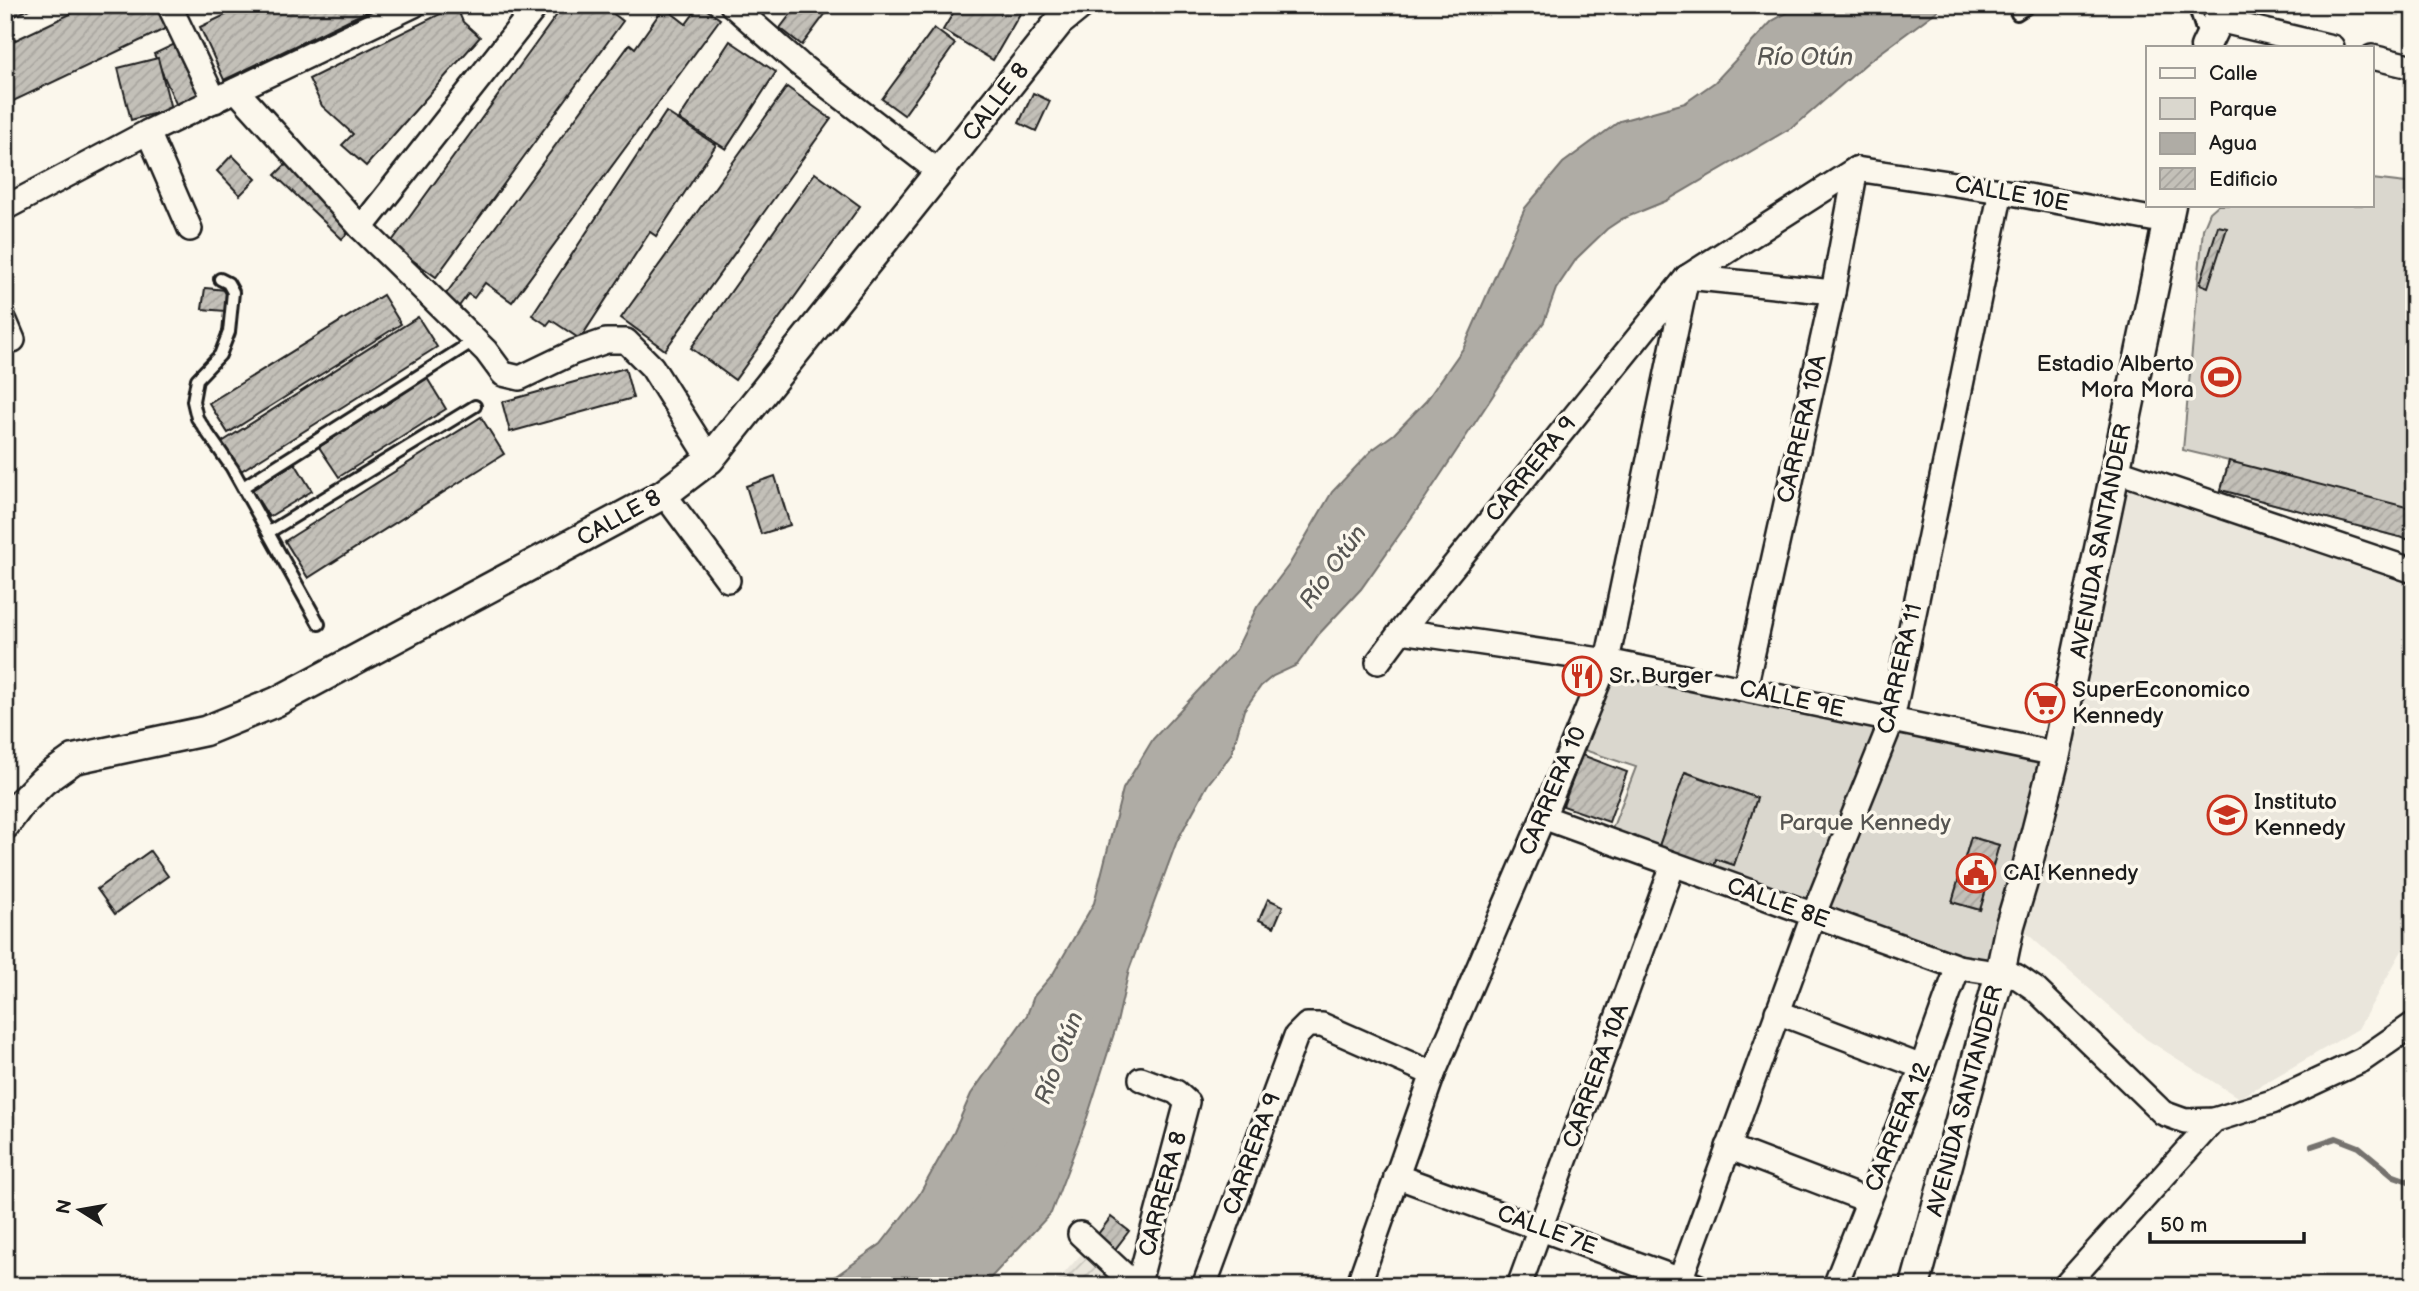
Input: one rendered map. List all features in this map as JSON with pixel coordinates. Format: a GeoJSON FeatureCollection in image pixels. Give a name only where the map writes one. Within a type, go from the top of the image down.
{"type":"FeatureCollection","features":[{"type":"Feature","properties":{"kind":"street"},"geometry":{"type":"LineString","coordinates":[[169,5],[225,95],[486,351],[503,374],[520,378],[574,352],[606,341],[626,341],[652,367],[710,458]]}},
{"type":"Feature","properties":{"kind":"street"},"geometry":{"type":"LineString","coordinates":[[5,208],[148,132],[414,5]]}},
{"type":"Feature","properties":{"kind":"street"},"geometry":{"type":"LineString","coordinates":[[361,228],[537,5]]}},
{"type":"Feature","properties":{"kind":"street"},"geometry":{"type":"LineString","coordinates":[[733,5],[799,64],[940,173]]}},
{"type":"Feature","properties":{"kind":"street","name":"CALLE 8"},"geometry":{"type":"LineString","coordinates":[[5,825],[22,802],[43,781],[74,759],[205,731],[276,702],[664,494],[710,458],[1059,22],[1080,5]]}},
{"type":"Feature","properties":{"kind":"street"},"geometry":{"type":"LineString","coordinates":[[2216,29],[2326,46]]}},
{"type":"Feature","properties":{"kind":"street"},"geometry":{"type":"LineString","coordinates":[[2374,57],[2414,67]]}},
{"type":"Feature","properties":{"kind":"street"},"geometry":{"type":"LineString","coordinates":[[148,132],[190,229]]}},
{"type":"Feature","properties":{"kind":"street","name":"CALLE 10E"},"geometry":{"type":"LineString","coordinates":[[1856,169],[2169,213]]}},
{"type":"Feature","properties":{"kind":"street","name":"CARRERA 9"},"geometry":{"type":"LineString","coordinates":[[1378,663],[1686,277],[1856,169]]}},
{"type":"Feature","properties":{"kind":"street","name":"CARRERA 10A"},"geometry":{"type":"LineString","coordinates":[[1745,688],[1833,292],[1856,169]]}},
{"type":"Feature","properties":{"kind":"street","name":"CARRERA 11"},"geometry":{"type":"LineString","coordinates":[[1685,1284],[1728,1147],[1777,1012],[1892,720],[2001,191]]}},
{"type":"Feature","properties":{"kind":"street","name":"AVENIDA SANTANDER"},"geometry":{"type":"LineString","coordinates":[[1915,1286],[2023,930],[2025,875],[2056,754],[2087,614],[2169,213]]}},
{"type":"Feature","properties":{"kind":"street"},"geometry":{"type":"LineString","coordinates":[[1686,277],[1833,292]]}},
{"type":"Feature","properties":{"kind":"street","name":"CARRERA 10"},"geometry":{"type":"LineString","coordinates":[[1358,1286],[1433,1074],[1607,662],[1686,277]]}},
{"type":"Feature","properties":{"kind":"street"},"geometry":{"type":"LineString","coordinates":[[2115,470],[2414,571]]}},
{"type":"Feature","properties":{"kind":"street"},"geometry":{"type":"LineString","coordinates":[[664,494],[728,580]]}},
{"type":"Feature","properties":{"kind":"street","name":"CALLE 9E"},"geometry":{"type":"LineString","coordinates":[[1401,631],[1607,662],[1745,688],[2056,754]]}},
{"type":"Feature","properties":{"kind":"street","name":"CALLE 8E"},"geometry":{"type":"LineString","coordinates":[[1543,817],[1958,967],[2008,974]]}},
{"type":"Feature","properties":{"kind":"street","name":"CARRERA 10A"},"geometry":{"type":"LineString","coordinates":[[1519,1286],[1673,865]]}},
{"type":"Feature","properties":{"kind":"street","name":"CARRERA 12"},"geometry":{"type":"LineString","coordinates":[[1835,1286],[1922,1068],[1958,967]]}},
{"type":"Feature","properties":{"kind":"street"},"geometry":{"type":"LineString","coordinates":[[2008,974],[2035,989],[2163,1113],[2185,1121],[2214,1120],[2272,1102],[2362,1060],[2414,1024]]}},
{"type":"Feature","properties":{"kind":"street","name":"AVENIDA SANTANDER"},"geometry":{"type":"LineString","coordinates":[[1932,1286],[2008,974]]}},
{"type":"Feature","properties":{"kind":"street"},"geometry":{"type":"LineString","coordinates":[[1777,1012],[1922,1068]]}},
{"type":"Feature","properties":{"kind":"street","name":"CARRERA 9"},"geometry":{"type":"LineString","coordinates":[[1204,1286],[1296,1036],[1307,1026],[1322,1025],[1433,1074]]}},
{"type":"Feature","properties":{"kind":"street","name":"CARRERA 8"},"geometry":{"type":"LineString","coordinates":[[1137,1286],[1187,1102],[1177,1092],[1141,1079]]}},
{"type":"Feature","properties":{"kind":"street"},"geometry":{"type":"LineString","coordinates":[[2065,1286],[2214,1120]]}},
{"type":"Feature","properties":{"kind":"street"},"geometry":{"type":"LineString","coordinates":[[1728,1147],[1869,1201]]}},
{"type":"Feature","properties":{"kind":"street","name":"CALLE 7E"},"geometry":{"type":"LineString","coordinates":[[1396,1176],[1541,1227],[1685,1284]]}},
{"type":"Feature","properties":{"kind":"street"},"geometry":{"type":"LineString","coordinates":[[1080,1234],[1137,1286]]}},
{"type":"Feature","properties":{"kind":"lane"},"geometry":{"type":"LineString","coordinates":[[2017,15],[2031,5]]}},
{"type":"Feature","properties":{"kind":"lane"},"geometry":{"type":"LineString","coordinates":[[2194,5],[2216,29]]}},
{"type":"Feature","properties":{"kind":"lane"},"geometry":{"type":"LineString","coordinates":[[220,279],[228,283],[233,292],[229,332],[220,355],[197,379],[193,401],[197,418],[243,487],[319,624]]}},
{"type":"Feature","properties":{"kind":"lane"},"geometry":{"type":"LineString","coordinates":[[243,487],[475,340]]}},
{"type":"Feature","properties":{"kind":"lane"},"geometry":{"type":"LineString","coordinates":[[269,532],[475,406]]}},
{"type":"Feature","properties":{"kind":"shaded area","name":"Instituto Kennedy"},"geometry":{"type":"Polygon","coordinates":[[[2115,470],[2414,571],[2414,929],[2358,1029],[2239,1098],[2146,1039],[2023,930],[2115,470]]]}},
{"type":"Feature","properties":{"kind":"shaded area"},"geometry":{"type":"Polygon","coordinates":[[[1090,1244],[1136,1286],[1053,1286],[1090,1244]]]}},
{"type":"Feature","properties":{"kind":"green space"},"geometry":{"type":"Polygon","coordinates":[[[2374,179],[2414,184],[2414,541],[2221,490],[2229,461],[2183,450],[2203,229],[2210,212],[2217,206],[2374,206],[2374,179]]]}},
{"type":"Feature","properties":{"kind":"green space","name":"Parque Kennedy"},"geometry":{"type":"Polygon","coordinates":[[[1607,661],[2056,754],[2000,973],[1608,840],[1636,767],[1572,746],[1607,661]],[[1686,772],[1659,846],[1713,866],[1716,859],[1734,865],[1757,798],[1686,772]],[[1971,837],[1952,902],[1980,910],[1999,845],[1971,837]]]}},
{"type":"Feature","properties":{"kind":"water","name":"Río Otún"},"geometry":{"type":"Polygon","coordinates":[[[1801,5],[1945,5],[1868,62],[1796,125],[1666,201],[1622,219],[1607,229],[1577,258],[1556,289],[1544,322],[1361,589],[1319,634],[1297,665],[1273,676],[1261,686],[1244,710],[1231,755],[1208,784],[1177,841],[1129,970],[1116,1027],[1085,1124],[1051,1213],[983,1286],[953,1286],[988,1246],[1037,1152],[1068,1071],[1061,1059],[1047,1070],[1017,1125],[946,1283],[951,1286],[817,1286],[826,1283],[881,1244],[919,1195],[954,1132],[971,1094],[1027,1015],[1034,996],[1053,974],[1094,903],[1123,789],[1153,739],[1236,650],[1257,607],[1289,565],[1332,492],[1372,450],[1394,434],[1426,401],[1464,347],[1525,208],[1563,163],[1620,121],[1685,103],[1715,82],[1772,21],[1801,5]]]}},
{"type":"Feature","properties":{"kind":"building"},"geometry":{"type":"Polygon","coordinates":[[[5,5],[37,5],[5,21],[5,5]]]}},
{"type":"Feature","properties":{"kind":"building"},"geometry":{"type":"Polygon","coordinates":[[[89,5],[157,5],[167,28],[5,105],[5,45],[89,5]]]}},
{"type":"Feature","properties":{"kind":"building"},"geometry":{"type":"Polygon","coordinates":[[[246,5],[380,5],[224,80],[200,27],[246,5]]]}},
{"type":"Feature","properties":{"kind":"building"},"geometry":{"type":"Polygon","coordinates":[[[564,5],[602,5],[623,21],[436,277],[390,244],[564,5]]]}},
{"type":"Feature","properties":{"kind":"building"},"geometry":{"type":"Polygon","coordinates":[[[700,5],[720,19],[512,302],[485,283],[474,298],[468,294],[457,309],[443,298],[630,44],[635,48],[664,7],[686,24],[700,5]]]}},
{"type":"Feature","properties":{"kind":"building"},"geometry":{"type":"Polygon","coordinates":[[[793,5],[832,5],[802,45],[780,28],[796,7],[793,5]]]}},
{"type":"Feature","properties":{"kind":"building"},"geometry":{"type":"Polygon","coordinates":[[[958,5],[1025,5],[993,60],[943,30],[958,5]]]}},
{"type":"Feature","properties":{"kind":"building"},"geometry":{"type":"Polygon","coordinates":[[[456,6],[463,22],[480,37],[366,166],[342,145],[353,134],[322,106],[309,79],[456,6]]]}},
{"type":"Feature","properties":{"kind":"building"},"geometry":{"type":"Polygon","coordinates":[[[934,28],[955,44],[904,115],[882,99],[934,28]]]}},
{"type":"Feature","properties":{"kind":"building"},"geometry":{"type":"Polygon","coordinates":[[[730,41],[776,72],[726,149],[679,119],[730,41]]]}},
{"type":"Feature","properties":{"kind":"building"},"geometry":{"type":"Polygon","coordinates":[[[179,42],[203,94],[177,106],[154,54],[179,42]]]}},
{"type":"Feature","properties":{"kind":"building"},"geometry":{"type":"Polygon","coordinates":[[[158,58],[171,109],[131,120],[118,68],[158,58]]]}},
{"type":"Feature","properties":{"kind":"building"},"geometry":{"type":"Polygon","coordinates":[[[787,87],[831,119],[665,350],[621,318],[787,87]]]}},
{"type":"Feature","properties":{"kind":"building"},"geometry":{"type":"Polygon","coordinates":[[[1033,93],[1050,101],[1036,131],[1019,123],[1033,93]]]}},
{"type":"Feature","properties":{"kind":"building"},"geometry":{"type":"Polygon","coordinates":[[[666,112],[716,145],[656,236],[650,232],[580,339],[551,320],[547,325],[532,315],[666,112]]]}},
{"type":"Feature","properties":{"kind":"building"},"geometry":{"type":"Polygon","coordinates":[[[232,155],[256,179],[240,195],[217,171],[232,155]]]}},
{"type":"Feature","properties":{"kind":"building"},"geometry":{"type":"Polygon","coordinates":[[[288,162],[355,225],[342,239],[275,175],[288,162]]]}},
{"type":"Feature","properties":{"kind":"building"},"geometry":{"type":"Polygon","coordinates":[[[815,173],[860,206],[735,380],[691,348],[815,173]]]}},
{"type":"Feature","properties":{"kind":"building"},"geometry":{"type":"Polygon","coordinates":[[[2218,226],[2227,228],[2208,287],[2200,284],[2218,226]]]}},
{"type":"Feature","properties":{"kind":"building"},"geometry":{"type":"Polygon","coordinates":[[[205,288],[226,290],[225,311],[202,309],[205,288]]]}},
{"type":"Feature","properties":{"kind":"building"},"geometry":{"type":"Polygon","coordinates":[[[383,295],[401,324],[228,433],[209,403],[383,295]]]}},
{"type":"Feature","properties":{"kind":"building"},"geometry":{"type":"Polygon","coordinates":[[[418,317],[437,347],[241,471],[222,442],[418,317]]]}},
{"type":"Feature","properties":{"kind":"building"},"geometry":{"type":"Polygon","coordinates":[[[625,368],[633,398],[510,432],[502,402],[625,368]]]}},
{"type":"Feature","properties":{"kind":"building"},"geometry":{"type":"Polygon","coordinates":[[[427,378],[446,409],[339,477],[319,447],[427,378]]]}},
{"type":"Feature","properties":{"kind":"building"},"geometry":{"type":"Polygon","coordinates":[[[481,417],[504,454],[308,578],[285,541],[481,417]]]}},
{"type":"Feature","properties":{"kind":"building"},"geometry":{"type":"Polygon","coordinates":[[[2229,461],[2414,509],[2414,541],[2221,490],[2229,461]]]}},
{"type":"Feature","properties":{"kind":"building"},"geometry":{"type":"Polygon","coordinates":[[[295,463],[312,491],[269,517],[252,490],[295,463]]]}},
{"type":"Feature","properties":{"kind":"building"},"geometry":{"type":"Polygon","coordinates":[[[775,476],[790,525],[761,534],[746,486],[775,476]]]}},
{"type":"Feature","properties":{"kind":"building"},"geometry":{"type":"Polygon","coordinates":[[[1582,755],[1627,772],[1609,822],[1563,806],[1582,755]]]}},
{"type":"Feature","properties":{"kind":"building"},"geometry":{"type":"Polygon","coordinates":[[[1685,772],[1757,798],[1734,865],[1716,859],[1714,866],[1659,846],[1685,772]]]}},
{"type":"Feature","properties":{"kind":"building","name":"CAI Kennedy"},"geometry":{"type":"Polygon","coordinates":[[[1971,837],[1999,845],[1980,910],[1952,902],[1971,837]]]}},
{"type":"Feature","properties":{"kind":"building"},"geometry":{"type":"Polygon","coordinates":[[[150,851],[168,876],[115,914],[97,889],[150,851]]]}},
{"type":"Feature","properties":{"kind":"building"},"geometry":{"type":"Polygon","coordinates":[[[1268,899],[1283,906],[1274,927],[1259,920],[1268,899]]]}},
{"type":"Feature","properties":{"kind":"building"},"geometry":{"type":"Polygon","coordinates":[[[1111,1217],[1129,1231],[1113,1252],[1095,1238],[1111,1217]]]}},
{"type":"Feature","properties":{"kind":"waterway","name":"Río Otún"},"geometry":{"type":"LineString","coordinates":[[949,1286],[994,1210],[1022,1151],[1077,1012]]}},
{"type":"Feature","properties":{"kind":"waterway"},"geometry":{"type":"LineString","coordinates":[[2312,1146],[2336,1138],[2359,1147],[2394,1176],[2414,1183]]}},
{"type":"Feature","properties":{"kind":"place","name":"Estadio Alberto Mora Mora"},"geometry":{"type":"Point","coordinates":[2221,377]}},
{"type":"Feature","properties":{"kind":"place","name":"Sr. Burger"},"geometry":{"type":"Point","coordinates":[1582,676]}},
{"type":"Feature","properties":{"kind":"place","name":"SuperEconomico Kennedy"},"geometry":{"type":"Point","coordinates":[2045,703]}},
{"type":"Feature","properties":{"kind":"place","name":"Instituto Kennedy"},"geometry":{"type":"Point","coordinates":[2227,815]}},
{"type":"Feature","properties":{"kind":"place","name":"CAI Kennedy"},"geometry":{"type":"Point","coordinates":[1976,873]}}]}
